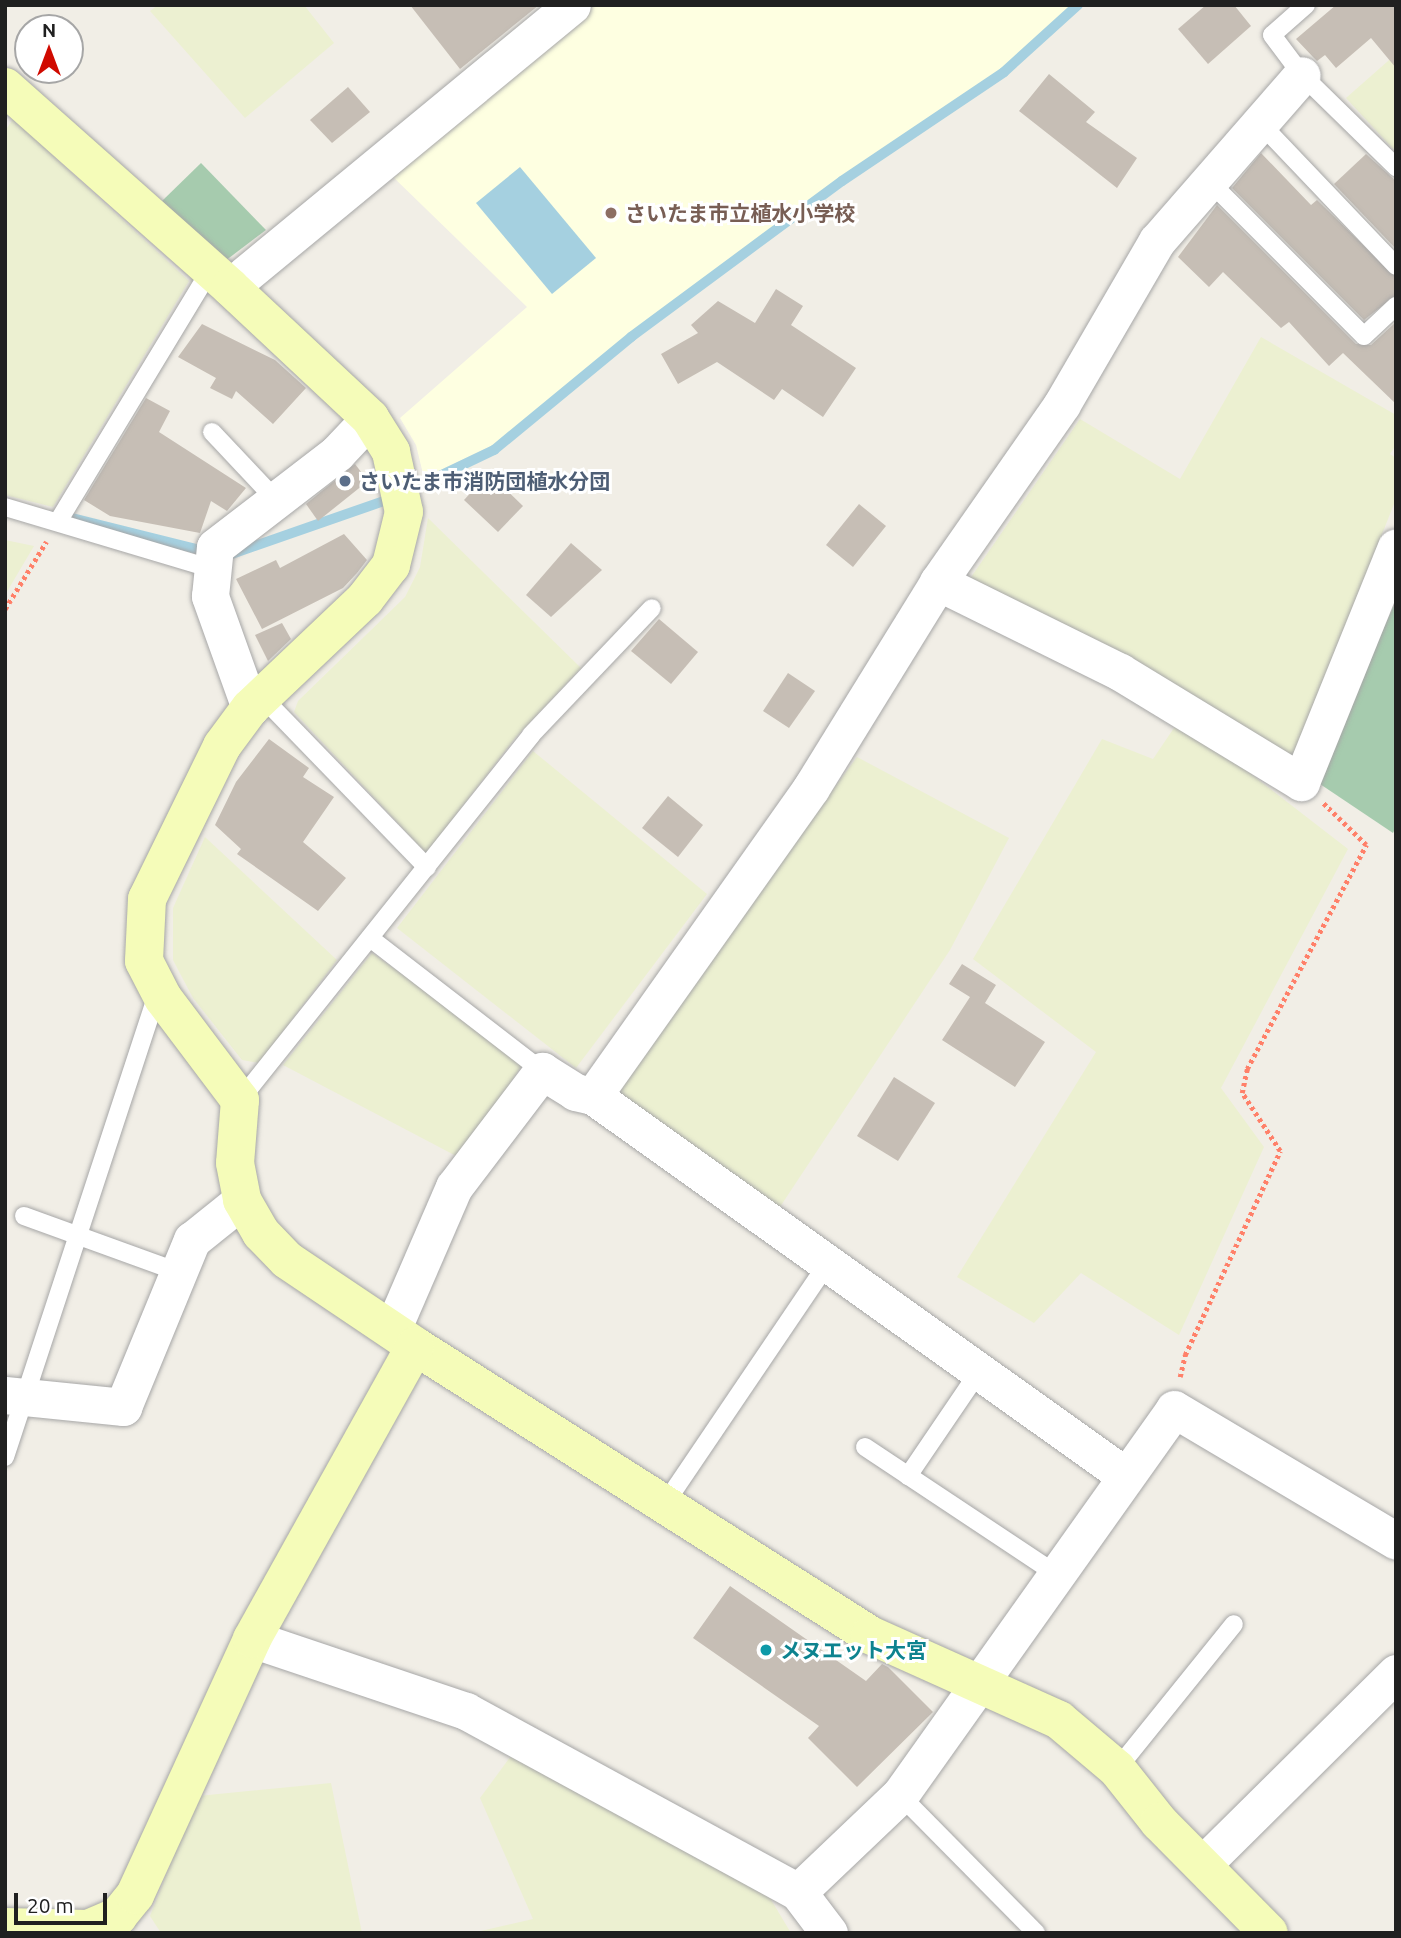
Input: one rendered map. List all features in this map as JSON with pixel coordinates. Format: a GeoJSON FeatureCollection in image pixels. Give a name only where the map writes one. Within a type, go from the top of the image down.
{"type":"FeatureCollection","features":[{"type":"Feature","properties":{"kind":"street"},"geometry":{"type":"LineString","coordinates":[[220,279],[572,5]]}},
{"type":"Feature","properties":{"kind":"street"},"geometry":{"type":"LineString","coordinates":[[593,1096],[811,788],[938,582],[1062,404],[1157,241],[1302,75]]}},
{"type":"Feature","properties":{"kind":"street"},"geometry":{"type":"LineString","coordinates":[[5,87],[220,279],[369,418],[391,452],[404,512],[391,565],[365,599],[256,702],[222,746],[147,899],[144,961],[159,987],[240,1100],[235,1163],[242,1200],[261,1233],[288,1260],[403,1338],[666,1502],[870,1635],[983,1683],[1059,1720],[1116,1769],[1202,1865],[1269,1933]]}},
{"type":"Feature","properties":{"kind":"street"},"geometry":{"type":"LineString","coordinates":[[256,702],[210,596],[209,568],[215,547],[337,453],[369,418]]}},
{"type":"Feature","properties":{"kind":"street"},"geometry":{"type":"LineString","coordinates":[[938,582],[1120,672],[1301,782],[1396,547]]}},
{"type":"Feature","properties":{"kind":"street"},"geometry":{"type":"LineString","coordinates":[[5,1927],[88,1929],[123,1924],[253,1639],[403,1338],[454,1187],[542,1071],[575,1092],[593,1096],[826,1266],[1123,1474]]}},
{"type":"Feature","properties":{"kind":"street"},"geometry":{"type":"LineString","coordinates":[[15,1396],[122,1406],[192,1240],[242,1200]]}},
{"type":"Feature","properties":{"kind":"street"},"geometry":{"type":"LineString","coordinates":[[798,1892],[900,1795],[983,1683],[1123,1474],[1174,1409],[1396,1541]]}},
{"type":"Feature","properties":{"kind":"street"},"geometry":{"type":"LineString","coordinates":[[253,1639],[466,1711],[798,1892],[829,1933]]}},
{"type":"Feature","properties":{"kind":"street"},"geometry":{"type":"LineString","coordinates":[[1202,1865],[1396,1673]]}},
{"type":"Feature","properties":{"kind":"lane"},"geometry":{"type":"LineString","coordinates":[[1306,5],[1272,35],[1302,75],[1396,167]]}},
{"type":"Feature","properties":{"kind":"lane"},"geometry":{"type":"LineString","coordinates":[[1259,122],[1396,266]]}},
{"type":"Feature","properties":{"kind":"lane"},"geometry":{"type":"LineString","coordinates":[[1209,181],[1364,336],[1396,306]]}},
{"type":"Feature","properties":{"kind":"lane"},"geometry":{"type":"LineString","coordinates":[[59,520],[220,279]]}},
{"type":"Feature","properties":{"kind":"lane"},"geometry":{"type":"LineString","coordinates":[[212,432],[276,500]]}},
{"type":"Feature","properties":{"kind":"lane"},"geometry":{"type":"LineString","coordinates":[[5,507],[59,520],[209,568]]}},
{"type":"Feature","properties":{"kind":"lane"},"geometry":{"type":"LineString","coordinates":[[240,1100],[531,735],[652,608]]}},
{"type":"Feature","properties":{"kind":"lane"},"geometry":{"type":"LineString","coordinates":[[256,702],[426,867]]}},
{"type":"Feature","properties":{"kind":"lane"},"geometry":{"type":"LineString","coordinates":[[370,938],[542,1071]]}},
{"type":"Feature","properties":{"kind":"lane"},"geometry":{"type":"LineString","coordinates":[[5,1458],[15,1396],[79,1237],[159,987]]}},
{"type":"Feature","properties":{"kind":"lane"},"geometry":{"type":"LineString","coordinates":[[24,1216],[179,1272]]}},
{"type":"Feature","properties":{"kind":"lane"},"geometry":{"type":"LineString","coordinates":[[666,1502],[826,1266]]}},
{"type":"Feature","properties":{"kind":"lane"},"geometry":{"type":"LineString","coordinates":[[908,1476],[978,1373]]}},
{"type":"Feature","properties":{"kind":"lane"},"geometry":{"type":"LineString","coordinates":[[865,1447],[1056,1574]]}},
{"type":"Feature","properties":{"kind":"lane"},"geometry":{"type":"LineString","coordinates":[[1116,1769],[1234,1623]]}},
{"type":"Feature","properties":{"kind":"lane"},"geometry":{"type":"LineString","coordinates":[[900,1795],[1036,1933]]}},
{"type":"Feature","properties":{"kind":"path"},"geometry":{"type":"LineString","coordinates":[[5,609],[59,520]]}},
{"type":"Feature","properties":{"kind":"path"},"geometry":{"type":"LineString","coordinates":[[1174,1409],[1185,1355],[1280,1151],[1242,1093],[1247,1069],[1366,845],[1301,782]]}},
{"type":"Feature","properties":{"kind":"shaded area"},"geometry":{"type":"Polygon","coordinates":[[[158,5],[304,5],[334,43],[245,118],[150,11],[158,5]]]}},
{"type":"Feature","properties":{"kind":"shaded area","name":"さいたま市立植水小学校"},"geometry":{"type":"Polygon","coordinates":[[[595,5],[1072,5],[1000,70],[830,184],[493,445],[424,478],[416,445],[400,418],[527,307],[390,174],[595,5]]]}},
{"type":"Feature","properties":{"kind":"shaded area"},"geometry":{"type":"Polygon","coordinates":[[[1396,54],[1396,147],[1393,149],[1346,98],[1396,54]]]}},
{"type":"Feature","properties":{"kind":"shaded area"},"geometry":{"type":"Polygon","coordinates":[[[13,119],[189,281],[53,507],[5,495],[5,131],[13,119]]]}},
{"type":"Feature","properties":{"kind":"shaded area"},"geometry":{"type":"Polygon","coordinates":[[[201,163],[266,230],[225,261],[162,201],[201,163]]]}},
{"type":"Feature","properties":{"kind":"shaded area"},"geometry":{"type":"Polygon","coordinates":[[[1261,337],[1396,415],[1396,445],[1390,454],[1396,458],[1396,499],[1290,765],[967,583],[1080,419],[1180,479],[1261,337]]]}},
{"type":"Feature","properties":{"kind":"shaded area"},"geometry":{"type":"Polygon","coordinates":[[[428,518],[581,668],[516,737],[426,853],[294,712],[298,701],[405,597],[420,567],[428,518]]]}},
{"type":"Feature","properties":{"kind":"shaded area"},"geometry":{"type":"Polygon","coordinates":[[[5,540],[34,546],[5,595],[5,540]]]}},
{"type":"Feature","properties":{"kind":"shaded area"},"geometry":{"type":"Polygon","coordinates":[[[1396,601],[1396,827],[1393,833],[1314,780],[1396,601]]]}},
{"type":"Feature","properties":{"kind":"shaded area"},"geometry":{"type":"Polygon","coordinates":[[[1180,719],[1348,849],[1221,1088],[1264,1147],[1179,1335],[1081,1273],[1034,1323],[957,1277],[1096,1052],[973,959],[1102,739],[1153,759],[1180,719]]]}},
{"type":"Feature","properties":{"kind":"shaded area"},"geometry":{"type":"Polygon","coordinates":[[[533,751],[707,894],[576,1068],[397,928],[533,751]]]}},
{"type":"Feature","properties":{"kind":"shaded area"},"geometry":{"type":"Polygon","coordinates":[[[857,757],[1009,838],[950,950],[776,1213],[609,1092],[857,757]]]}},
{"type":"Feature","properties":{"kind":"shaded area"},"geometry":{"type":"Polygon","coordinates":[[[205,837],[337,960],[259,1063],[242,1060],[193,998],[173,960],[173,908],[205,837]]]}},
{"type":"Feature","properties":{"kind":"shaded area"},"geometry":{"type":"Polygon","coordinates":[[[372,953],[525,1061],[460,1158],[283,1065],[372,953]]]}},
{"type":"Feature","properties":{"kind":"shaded area"},"geometry":{"type":"Polygon","coordinates":[[[511,1756],[764,1888],[791,1933],[472,1933],[533,1919],[480,1798],[511,1756]]]}},
{"type":"Feature","properties":{"kind":"shaded area"},"geometry":{"type":"Polygon","coordinates":[[[331,1783],[362,1933],[161,1933],[150,1916],[198,1796],[331,1783]]]}},
{"type":"Feature","properties":{"kind":"water"},"geometry":{"type":"Polygon","coordinates":[[[520,167],[596,258],[552,294],[476,203],[520,167]]]}},
{"type":"Feature","properties":{"kind":"building"},"geometry":{"type":"Polygon","coordinates":[[[410,5],[539,5],[460,69],[410,5]]]}},
{"type":"Feature","properties":{"kind":"building"},"geometry":{"type":"Polygon","coordinates":[[[1206,5],[1234,5],[1251,26],[1208,64],[1178,29],[1206,5]]]}},
{"type":"Feature","properties":{"kind":"building"},"geometry":{"type":"Polygon","coordinates":[[[1336,5],[1396,5],[1396,68],[1371,38],[1336,68],[1325,55],[1317,61],[1313,57],[1296,39],[1336,5]]]}},
{"type":"Feature","properties":{"kind":"building"},"geometry":{"type":"Polygon","coordinates":[[[1049,74],[1095,112],[1086,122],[1137,158],[1117,188],[1019,111],[1049,74]]]}},
{"type":"Feature","properties":{"kind":"building"},"geometry":{"type":"Polygon","coordinates":[[[348,87],[370,112],[332,143],[310,120],[348,87]]]}},
{"type":"Feature","properties":{"kind":"building"},"geometry":{"type":"Polygon","coordinates":[[[1261,153],[1311,205],[1317,200],[1396,277],[1396,295],[1364,320],[1232,188],[1261,153]]]}},
{"type":"Feature","properties":{"kind":"building"},"geometry":{"type":"Polygon","coordinates":[[[1366,154],[1396,181],[1396,249],[1334,184],[1366,154]]]}},
{"type":"Feature","properties":{"kind":"building"},"geometry":{"type":"Polygon","coordinates":[[[1217,205],[1356,344],[1371,345],[1396,322],[1396,404],[1343,353],[1329,366],[1289,322],[1281,328],[1223,272],[1209,287],[1178,257],[1217,205]]]}},
{"type":"Feature","properties":{"kind":"building"},"geometry":{"type":"Polygon","coordinates":[[[776,289],[803,306],[791,325],[856,368],[823,417],[782,389],[774,400],[717,362],[678,384],[661,354],[698,333],[691,325],[718,301],[755,323],[776,289]]]}},
{"type":"Feature","properties":{"kind":"building"},"geometry":{"type":"Polygon","coordinates":[[[202,324],[275,360],[306,388],[273,424],[236,391],[232,399],[210,388],[216,378],[178,357],[202,324]]]}},
{"type":"Feature","properties":{"kind":"building"},"geometry":{"type":"Polygon","coordinates":[[[146,398],[170,411],[159,432],[246,488],[227,511],[211,501],[200,533],[110,516],[84,500],[146,398]]]}},
{"type":"Feature","properties":{"kind":"building"},"geometry":{"type":"Polygon","coordinates":[[[355,464],[368,481],[318,521],[306,504],[355,464]]]}},
{"type":"Feature","properties":{"kind":"building"},"geometry":{"type":"Polygon","coordinates":[[[489,473],[523,506],[498,532],[464,500],[489,473]]]}},
{"type":"Feature","properties":{"kind":"building"},"geometry":{"type":"Polygon","coordinates":[[[859,504],[886,526],[853,567],[826,545],[859,504]]]}},
{"type":"Feature","properties":{"kind":"building"},"geometry":{"type":"Polygon","coordinates":[[[344,534],[367,560],[357,573],[343,588],[262,629],[236,579],[276,560],[280,568],[344,534]]]}},
{"type":"Feature","properties":{"kind":"building"},"geometry":{"type":"Polygon","coordinates":[[[571,543],[602,570],[551,617],[526,595],[571,543]]]}},
{"type":"Feature","properties":{"kind":"building"},"geometry":{"type":"Polygon","coordinates":[[[659,619],[698,652],[671,684],[631,651],[659,619]]]}},
{"type":"Feature","properties":{"kind":"building"},"geometry":{"type":"Polygon","coordinates":[[[282,623],[291,639],[268,661],[255,635],[282,623]]]}},
{"type":"Feature","properties":{"kind":"building"},"geometry":{"type":"Polygon","coordinates":[[[788,673],[815,691],[789,728],[763,711],[788,673]]]}},
{"type":"Feature","properties":{"kind":"building"},"geometry":{"type":"Polygon","coordinates":[[[269,739],[309,768],[303,777],[334,797],[303,842],[346,878],[318,911],[237,854],[241,849],[215,825],[236,782],[269,739]]]}},
{"type":"Feature","properties":{"kind":"building"},"geometry":{"type":"Polygon","coordinates":[[[668,796],[703,825],[678,857],[642,828],[668,796]]]}},
{"type":"Feature","properties":{"kind":"building"},"geometry":{"type":"Polygon","coordinates":[[[962,964],[996,985],[985,1003],[1045,1042],[1015,1087],[942,1040],[970,997],[949,984],[962,964]]]}},
{"type":"Feature","properties":{"kind":"building"},"geometry":{"type":"Polygon","coordinates":[[[894,1077],[935,1103],[898,1161],[857,1136],[894,1077]]]}},
{"type":"Feature","properties":{"kind":"building"},"geometry":{"type":"Polygon","coordinates":[[[730,1586],[866,1681],[882,1664],[888,1667],[933,1712],[857,1787],[808,1738],[819,1726],[693,1638],[730,1586]]]}},
{"type":"Feature","properties":{"kind":"waterway"},"geometry":{"type":"LineString","coordinates":[[406,492],[494,450],[631,337],[842,181],[1004,72],[1078,5]]}},
{"type":"Feature","properties":{"kind":"waterway"},"geometry":{"type":"LineString","coordinates":[[223,557],[392,498]]}},
{"type":"Feature","properties":{"kind":"waterway"},"geometry":{"type":"LineString","coordinates":[[60,515],[208,552]]}},
{"type":"Feature","properties":{"kind":"place","name":"さいたま市立植水小学校"},"geometry":{"type":"Point","coordinates":[611,213]}},
{"type":"Feature","properties":{"kind":"place","name":"さいたま市消防団植水分団"},"geometry":{"type":"Point","coordinates":[345,481]}},
{"type":"Feature","properties":{"kind":"place","name":"メヌエット大宮"},"geometry":{"type":"Point","coordinates":[766,1650]}}]}
